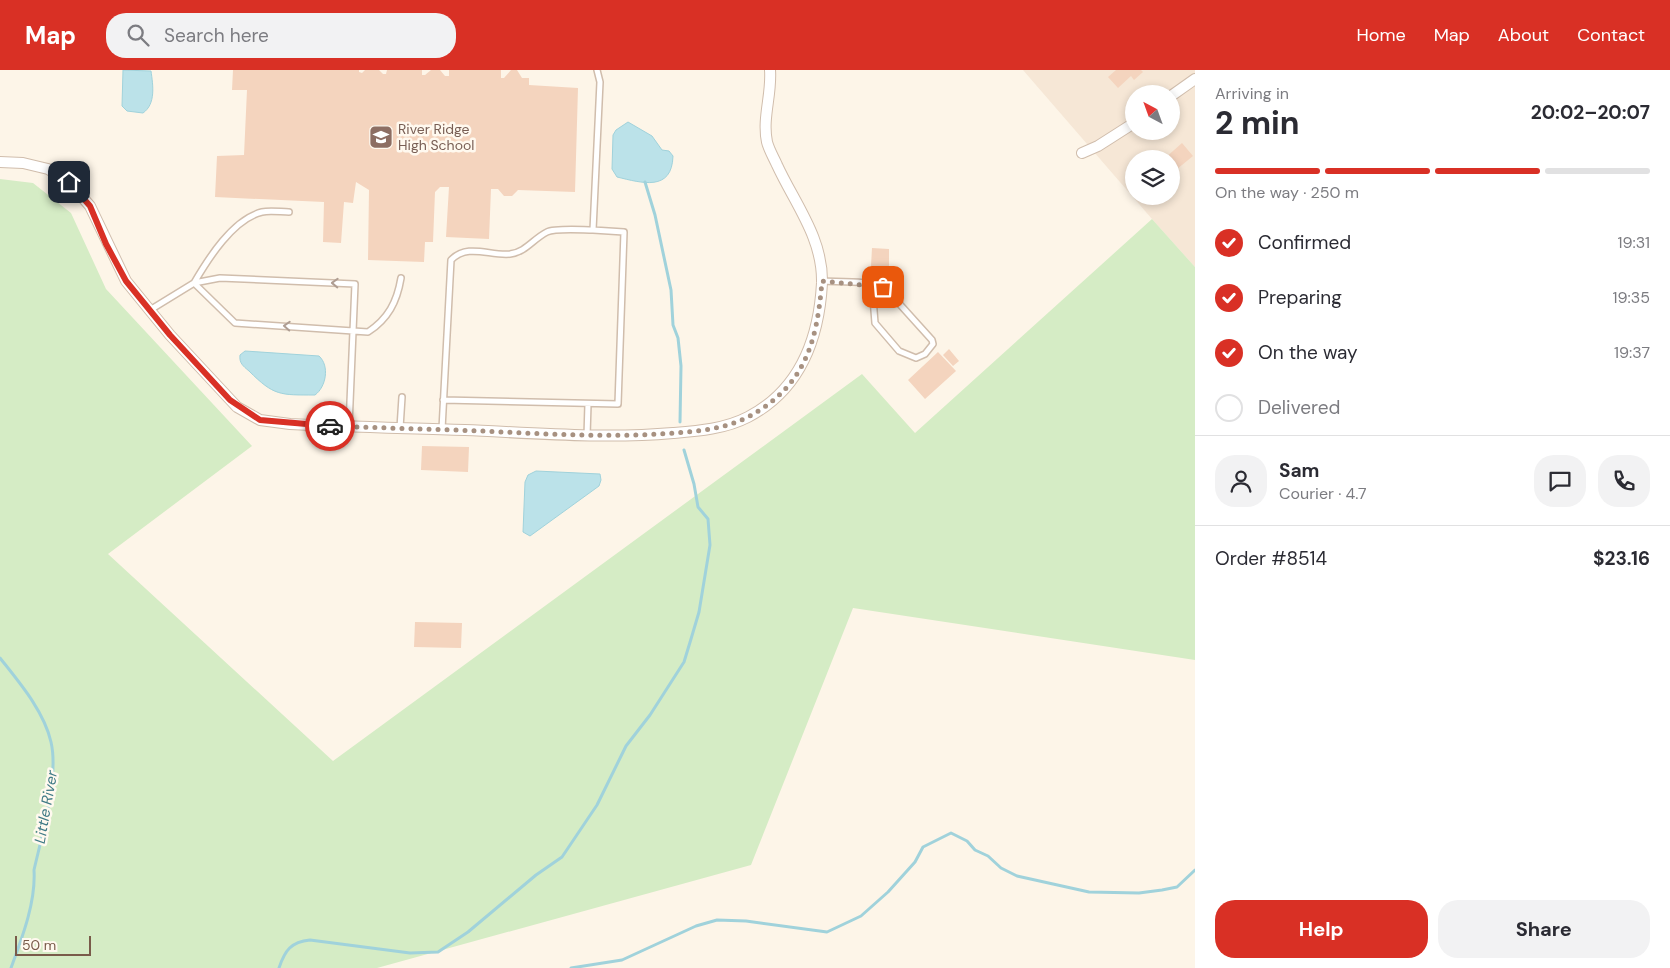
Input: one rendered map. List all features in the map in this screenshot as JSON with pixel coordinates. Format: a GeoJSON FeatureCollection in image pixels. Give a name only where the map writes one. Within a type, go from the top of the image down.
{"type":"FeatureCollection","features":[{"type":"Feature","properties":{"kind":"street"},"geometry":{"type":"LineString","coordinates":[[0,162],[23,162],[48,169],[69,182],[90,206],[106,244],[126,281],[230,400],[251,416],[270,423],[587,436],[645,435],[700,430],[728,425],[750,416],[788,384],[808,354],[818,325],[822,281],[820,252],[809,224],[788,189],[767,142],[765,120],[770,70]]}},
{"type":"Feature","properties":{"kind":"street"},"geometry":{"type":"LineString","coordinates":[[1180,90],[1195,79]]}},
{"type":"Feature","properties":{"kind":"street"},"geometry":{"type":"LineString","coordinates":[[1082,153],[1098,146],[1125,129]]}},
{"type":"Feature","properties":{"kind":"lane"},"geometry":{"type":"LineString","coordinates":[[593,230],[600,82],[597,70]]}},
{"type":"Feature","properties":{"kind":"lane"},"geometry":{"type":"LineString","coordinates":[[194,283],[220,245],[248,218],[263,212],[289,212]]}},
{"type":"Feature","properties":{"kind":"lane"},"geometry":{"type":"LineString","coordinates":[[442,430],[443,400],[451,260],[458,253],[468,251],[509,254],[522,250],[548,232],[593,230],[624,232],[618,404],[443,400]]}},
{"type":"Feature","properties":{"kind":"lane"},"geometry":{"type":"LineString","coordinates":[[150,310],[194,283],[220,278],[355,284],[349,427]]}},
{"type":"Feature","properties":{"kind":"lane"},"geometry":{"type":"LineString","coordinates":[[194,283],[235,323],[368,332],[384,322],[399,291],[401,278]]}},
{"type":"Feature","properties":{"kind":"lane"},"geometry":{"type":"LineString","coordinates":[[822,281],[872,285],[886,289],[932,340],[931,348],[925,354],[911,357],[899,352],[875,323],[872,285]]}},
{"type":"Feature","properties":{"kind":"lane"},"geometry":{"type":"LineString","coordinates":[[400,428],[402,397]]}},
{"type":"Feature","properties":{"kind":"lane"},"geometry":{"type":"LineString","coordinates":[[587,436],[588,404]]}},
{"type":"Feature","properties":{"kind":"shaded area"},"geometry":{"type":"Polygon","coordinates":[[[1023,70],[1195,70],[1195,267],[1140,205],[1180,205],[1180,150],[1125,150],[1125,188],[1023,70]]]}},
{"type":"Feature","properties":{"kind":"green space"},"geometry":{"type":"Polygon","coordinates":[[[0,179],[33,183],[71,213],[106,289],[252,446],[108,554],[333,761],[862,374],[915,433],[1152,219],[1195,267],[1195,660],[853,608],[751,865],[377,968],[0,968],[0,179]]]}},
{"type":"Feature","properties":{"kind":"water"},"geometry":{"type":"Polygon","coordinates":[[[123,70],[151,71],[152,99],[150,105],[143,113],[127,111],[122,106],[123,70]]]}},
{"type":"Feature","properties":{"kind":"water"},"geometry":{"type":"Polygon","coordinates":[[[628,122],[652,136],[662,150],[669,151],[673,156],[667,175],[661,180],[645,182],[617,177],[612,169],[613,135],[616,130],[628,122]]]}},
{"type":"Feature","properties":{"kind":"water"},"geometry":{"type":"Polygon","coordinates":[[[245,351],[319,356],[325,365],[322,387],[315,395],[293,395],[272,390],[242,364],[240,355],[245,351]]]}},
{"type":"Feature","properties":{"kind":"water"},"geometry":{"type":"Polygon","coordinates":[[[536,471],[600,474],[601,480],[599,486],[530,536],[523,532],[525,482],[528,475],[536,471]]]}},
{"type":"Feature","properties":{"kind":"building"},"geometry":{"type":"Polygon","coordinates":[[[233,70],[359,70],[362,73],[365,70],[379,70],[386,74],[387,70],[422,70],[422,75],[425,75],[431,70],[440,70],[445,76],[449,76],[449,70],[501,70],[501,78],[504,78],[511,70],[517,70],[522,78],[529,78],[529,85],[578,88],[575,192],[518,190],[512,196],[504,196],[498,189],[491,189],[489,239],[446,237],[449,187],[440,187],[435,192],[433,242],[425,242],[424,262],[368,260],[369,190],[356,182],[353,203],[344,202],[341,243],[323,242],[324,202],[215,197],[217,156],[244,155],[247,90],[232,90],[233,70]]]}},
{"type":"Feature","properties":{"kind":"building"},"geometry":{"type":"Polygon","coordinates":[[[1116,70],[1141,70],[1143,72],[1134,80],[1131,76],[1118,88],[1108,77],[1116,70]]]}},
{"type":"Feature","properties":{"kind":"building"},"geometry":{"type":"Polygon","coordinates":[[[1182,143],[1193,156],[1180,167],[1180,150],[1174,150],[1182,143]]]}},
{"type":"Feature","properties":{"kind":"building"},"geometry":{"type":"Polygon","coordinates":[[[872,248],[889,249],[889,267],[871,266],[872,248]]]}},
{"type":"Feature","properties":{"kind":"building"},"geometry":{"type":"Polygon","coordinates":[[[949,349],[959,361],[953,366],[943,355],[949,349]]]}},
{"type":"Feature","properties":{"kind":"building"},"geometry":{"type":"Polygon","coordinates":[[[938,352],[956,371],[925,399],[908,380],[938,352]]]}},
{"type":"Feature","properties":{"kind":"building"},"geometry":{"type":"Polygon","coordinates":[[[422,446],[469,447],[468,472],[421,470],[422,446]]]}},
{"type":"Feature","properties":{"kind":"building"},"geometry":{"type":"Polygon","coordinates":[[[415,622],[462,623],[461,648],[414,647],[415,622]]]}},
{"type":"Feature","properties":{"kind":"waterway"},"geometry":{"type":"LineString","coordinates":[[645,182],[655,215],[671,290],[673,325],[678,338],[681,366],[680,422]]}},
{"type":"Feature","properties":{"kind":"waterway"},"geometry":{"type":"LineString","coordinates":[[279,968],[286,952],[293,945],[310,940],[410,953],[438,952],[468,932],[536,875],[562,857],[597,805],[626,746],[650,715],[684,662],[691,639],[699,612],[710,545],[708,519],[698,507],[694,484],[684,450]]}},
{"type":"Feature","properties":{"kind":"waterway","name":"Little River"},"geometry":{"type":"LineString","coordinates":[[0,658],[23,687],[43,719],[48,730],[53,756],[51,788],[34,870],[31,907],[11,968]]}},
{"type":"Feature","properties":{"kind":"waterway"},"geometry":{"type":"LineString","coordinates":[[571,968],[622,960],[696,926],[717,920],[746,921],[827,932],[861,916],[888,892],[915,862],[923,847],[951,833],[967,841],[975,850],[988,856],[1001,868],[1017,876],[1089,892],[1139,893],[1177,887],[1195,870]]}},
{"type":"Feature","properties":{"kind":"way so far"},"geometry":{"type":"LineString","coordinates":[[330,426],[587,436],[645,435],[719,427],[738,422],[750,416],[776,396],[797,374],[813,343],[818,325],[822,281],[870,284],[883,287]]}},
{"type":"Feature","properties":{"kind":"place","name":"River Ridge High School"},"geometry":{"type":"Point","coordinates":[381,137]}},
{"type":"Feature","properties":{"kind":"route"},"geometry":{"type":"LineString","coordinates":[[69,182],[90,206],[106,244],[126,281],[170,335],[236,407],[251,416],[270,423],[330,426]]}}]}
